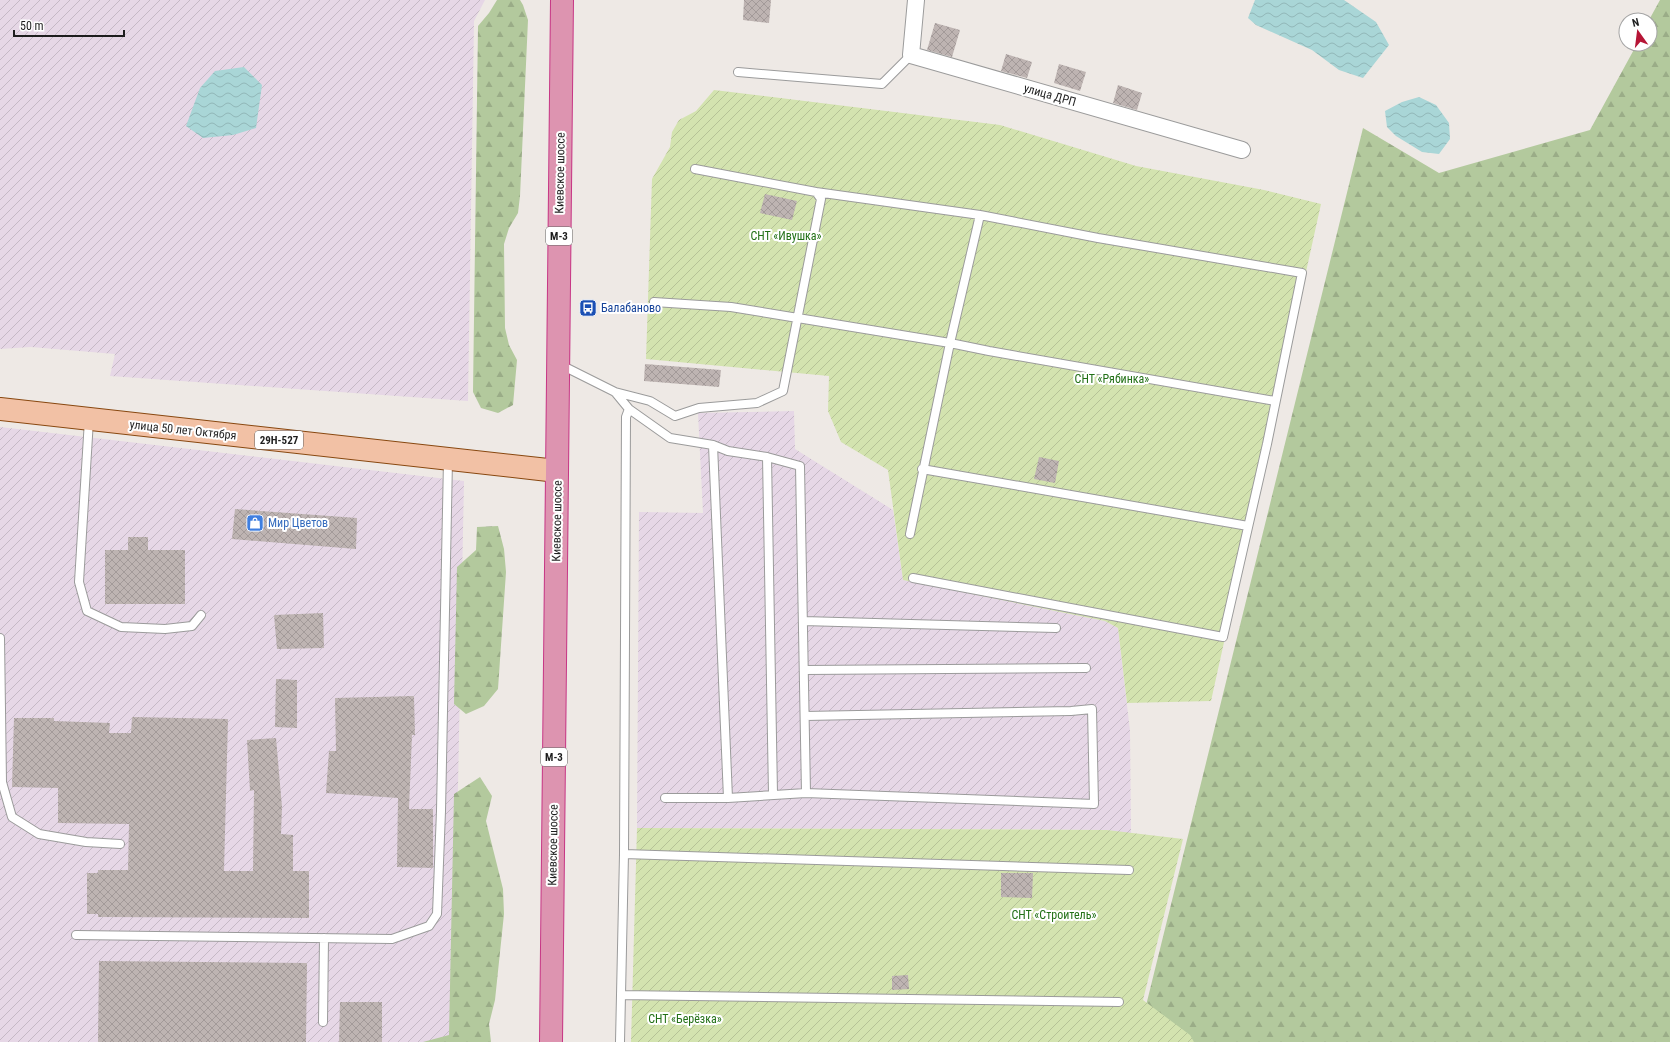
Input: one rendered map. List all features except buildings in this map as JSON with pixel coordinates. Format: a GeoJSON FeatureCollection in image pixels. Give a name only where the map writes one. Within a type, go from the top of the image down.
{"type":"FeatureCollection","features":[{"type":"Feature","properties":{"kind":"highway","name":"Киевское шоссе"},"geometry":{"type":"LineString","coordinates":[[551,1042],[562,0]]}},
{"type":"Feature","properties":{"kind":"main road","name":"улица 50 лет Октября"},"geometry":{"type":"LineString","coordinates":[[0,409],[557,471]]}},
{"type":"Feature","properties":{"kind":"street"},"geometry":{"type":"LineString","coordinates":[[910,55],[916,0]]}},
{"type":"Feature","properties":{"kind":"street","name":"улица ДРП"},"geometry":{"type":"LineString","coordinates":[[910,55],[1242,150]]}},
{"type":"Feature","properties":{"kind":"lane"},"geometry":{"type":"LineString","coordinates":[[738,72],[882,84],[910,55]]}},
{"type":"Feature","properties":{"kind":"lane"},"geometry":{"type":"LineString","coordinates":[[695,169],[816,192],[980,215],[1098,238],[1302,273],[1223,637],[913,578]]}},
{"type":"Feature","properties":{"kind":"lane"},"geometry":{"type":"LineString","coordinates":[[558,364],[615,392],[650,401],[675,416],[699,408],[757,404],[783,391],[821,200],[816,192]]}},
{"type":"Feature","properties":{"kind":"lane"},"geometry":{"type":"LineString","coordinates":[[910,534],[922,469],[980,215]]}},
{"type":"Feature","properties":{"kind":"lane"},"geometry":{"type":"LineString","coordinates":[[654,302],[731,308],[798,318],[950,343],[1275,401]]}},
{"type":"Feature","properties":{"kind":"lane"},"geometry":{"type":"LineString","coordinates":[[615,392],[629,409],[670,438],[713,445],[728,451],[767,457],[800,466],[806,793]]}},
{"type":"Feature","properties":{"kind":"lane"},"geometry":{"type":"LineString","coordinates":[[620,1042],[624,854],[626,416],[629,409]]}},
{"type":"Feature","properties":{"kind":"lane"},"geometry":{"type":"LineString","coordinates":[[89,419],[80,582],[87,611],[121,627],[165,628],[192,626],[201,615]]}},
{"type":"Feature","properties":{"kind":"lane"},"geometry":{"type":"LineString","coordinates":[[713,445],[728,798]]}},
{"type":"Feature","properties":{"kind":"lane"},"geometry":{"type":"LineString","coordinates":[[767,457],[773,794]]}},
{"type":"Feature","properties":{"kind":"lane"},"geometry":{"type":"LineString","coordinates":[[76,935],[392,939],[429,926],[437,914],[441,804],[448,459]]}},
{"type":"Feature","properties":{"kind":"lane"},"geometry":{"type":"LineString","coordinates":[[922,469],[1248,526]]}},
{"type":"Feature","properties":{"kind":"lane"},"geometry":{"type":"LineString","coordinates":[[803,621],[1056,628]]}},
{"type":"Feature","properties":{"kind":"lane"},"geometry":{"type":"LineString","coordinates":[[0,638],[2,782],[12,817],[39,834],[86,842],[120,844]]}},
{"type":"Feature","properties":{"kind":"lane"},"geometry":{"type":"LineString","coordinates":[[804,670],[1086,668]]}},
{"type":"Feature","properties":{"kind":"lane"},"geometry":{"type":"LineString","coordinates":[[665,798],[728,798],[806,793],[1094,804],[1092,709],[1071,711],[805,716]]}},
{"type":"Feature","properties":{"kind":"lane"},"geometry":{"type":"LineString","coordinates":[[624,854],[1129,870]]}},
{"type":"Feature","properties":{"kind":"lane"},"geometry":{"type":"LineString","coordinates":[[323,1022],[324,938]]}},
{"type":"Feature","properties":{"kind":"lane"},"geometry":{"type":"LineString","coordinates":[[621,995],[1119,1002]]}},
{"type":"Feature","properties":{"kind":"shaded area"},"geometry":{"type":"Polygon","coordinates":[[[0,0],[485,0],[474,21],[468,401],[110,376],[115,354],[31,347],[0,349],[0,0]]]}},
{"type":"Feature","properties":{"kind":"shaded area"},"geometry":{"type":"Polygon","coordinates":[[[794,411],[795,449],[893,510],[903,580],[1105,621],[1118,628],[1130,731],[1131,834],[1107,830],[637,828],[639,512],[703,513],[698,413],[794,411]]]}},
{"type":"Feature","properties":{"kind":"shaded area"},"geometry":{"type":"Polygon","coordinates":[[[0,427],[464,481],[453,1042],[0,1042],[0,427]]]}},
{"type":"Feature","properties":{"kind":"green space"},"geometry":{"type":"Polygon","coordinates":[[[497,0],[520,0],[528,20],[520,196],[518,213],[509,228],[504,244],[505,328],[509,345],[517,360],[513,405],[498,413],[481,408],[473,392],[478,26],[489,13],[497,0]]]}},
{"type":"Feature","properties":{"kind":"green space"},"geometry":{"type":"Polygon","coordinates":[[[1660,0],[1670,0],[1670,1042],[1137,1042],[1363,128],[1439,173],[1590,130],[1633,52],[1658,52],[1658,12],[1653,12],[1660,0]]]}},
{"type":"Feature","properties":{"kind":"green space","name":"СНТ «Рябинка»"},"geometry":{"type":"Polygon","coordinates":[[[714,90],[1000,125],[1136,166],[1264,190],[1321,204],[1211,701],[1127,703],[1118,628],[1105,621],[903,580],[888,470],[841,442],[828,411],[829,376],[646,359],[652,179],[670,147],[672,132],[679,120],[696,111],[714,90]]]}},
{"type":"Feature","properties":{"kind":"green space"},"geometry":{"type":"Polygon","coordinates":[[[498,526],[504,549],[506,572],[498,689],[484,706],[466,714],[454,704],[457,567],[476,550],[477,527],[498,526]]]}},
{"type":"Feature","properties":{"kind":"green space"},"geometry":{"type":"Polygon","coordinates":[[[480,777],[492,796],[486,821],[503,889],[504,914],[495,1000],[489,1024],[491,1042],[423,1042],[449,1035],[454,794],[480,777]]]}},
{"type":"Feature","properties":{"kind":"green space","name":"СНТ «Строитель»"},"geometry":{"type":"Polygon","coordinates":[[[637,828],[1107,830],[1183,839],[1143,1000],[1190,1035],[1194,1042],[631,1042],[637,828]]]}},
{"type":"Feature","properties":{"kind":"water"},"geometry":{"type":"Polygon","coordinates":[[[1255,0],[1344,0],[1376,22],[1389,45],[1363,78],[1339,70],[1312,50],[1256,25],[1248,18],[1255,0]]]}},
{"type":"Feature","properties":{"kind":"water"},"geometry":{"type":"Polygon","coordinates":[[[244,67],[262,85],[256,128],[233,135],[203,138],[186,126],[200,88],[215,71],[244,67]]]}},
{"type":"Feature","properties":{"kind":"water"},"geometry":{"type":"Polygon","coordinates":[[[1419,97],[1436,105],[1449,123],[1450,139],[1439,154],[1422,152],[1396,136],[1387,127],[1385,111],[1402,102],[1419,97]]]}},
{"type":"Feature","properties":{"kind":"place","name":"Балабаново"},"geometry":{"type":"Point","coordinates":[588,308]}},
{"type":"Feature","properties":{"kind":"place","name":"Мир Цветов"},"geometry":{"type":"Point","coordinates":[255,523]}},
{"type":"Feature","properties":{"kind":"park label","name":"СНТ «Ивушка»"},"geometry":{"type":"Point","coordinates":[786,236]}},
{"type":"Feature","properties":{"kind":"park label","name":"СНТ «Берёзка»"},"geometry":{"type":"Point","coordinates":[685,1019]}}]}
